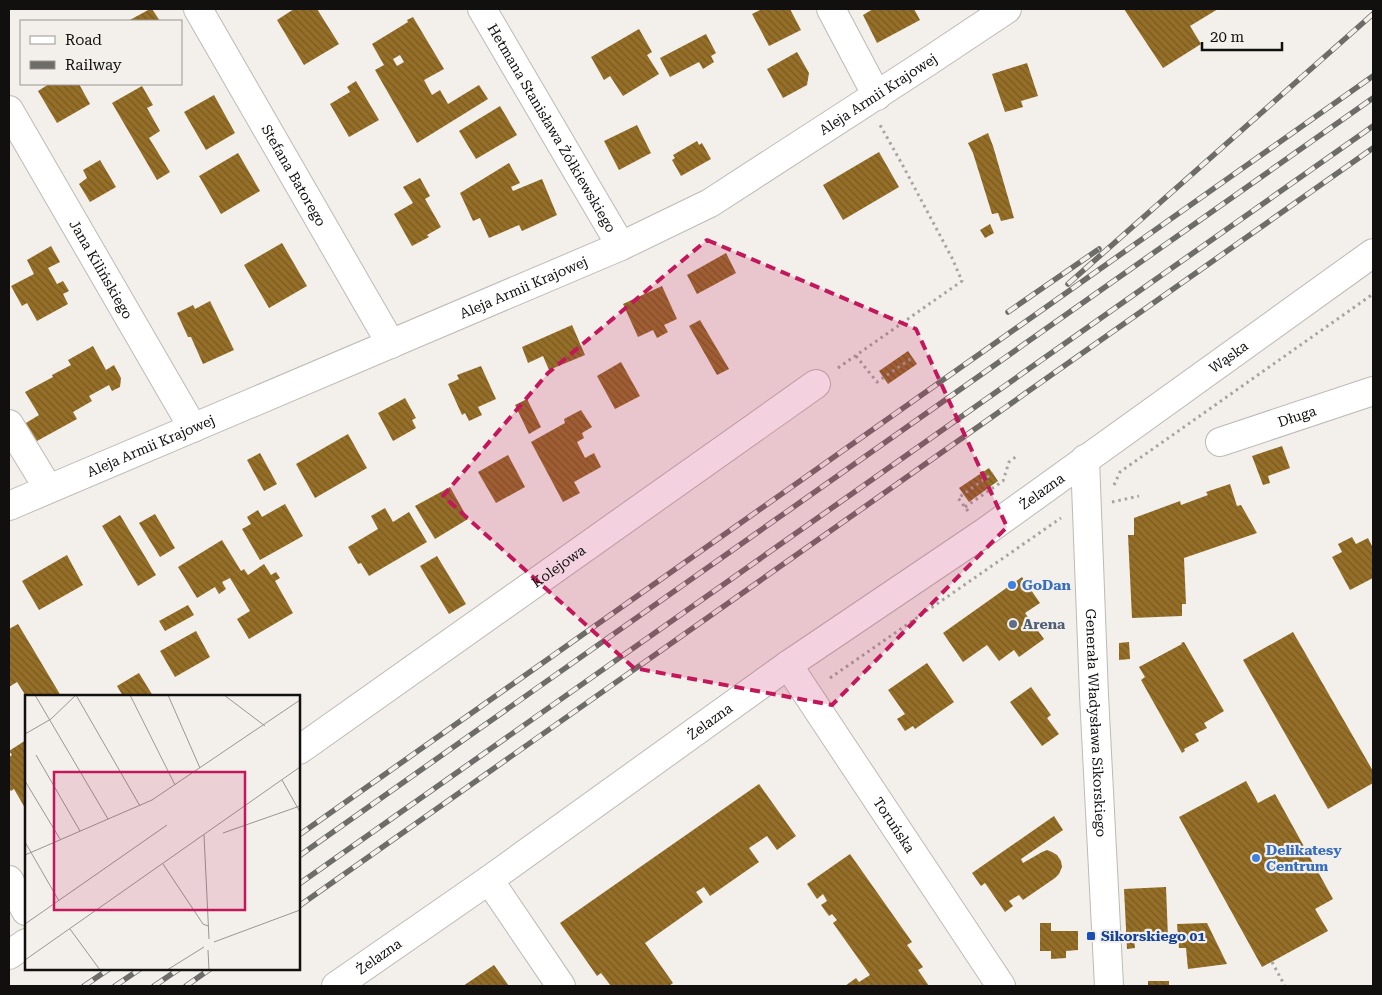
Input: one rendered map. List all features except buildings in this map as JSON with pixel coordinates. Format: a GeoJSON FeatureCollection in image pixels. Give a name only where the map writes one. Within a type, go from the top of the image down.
{"type":"FeatureCollection","features":[{"type":"Feature","properties":{"kind":"street","name":"Stefana Batorego"},"geometry":{"type":"LineString","coordinates":[[198,9],[391,344]]}},
{"type":"Feature","properties":{"kind":"street","name":"Hetmana Stanisława Żółkiewskiego"},"geometry":{"type":"LineString","coordinates":[[482,9],[622,246]]}},
{"type":"Feature","properties":{"kind":"street"},"geometry":{"type":"LineString","coordinates":[[831,9],[877,108]]}},
{"type":"Feature","properties":{"kind":"street","name":"Aleja Armii Krajowej"},"geometry":{"type":"LineString","coordinates":[[9,506],[622,246],[710,203],[877,108],[1007,9]]}},
{"type":"Feature","properties":{"kind":"street","name":"Jana Kilińskiego"},"geometry":{"type":"LineString","coordinates":[[9,110],[193,428]]}},
{"type":"Feature","properties":{"kind":"street","name":"Wąska"},"geometry":{"type":"LineString","coordinates":[[1085,459],[1373,253]]}},
{"type":"Feature","properties":{"kind":"street","name":"Kolejowa"},"geometry":{"type":"LineString","coordinates":[[300,749],[816,384]]}},
{"type":"Feature","properties":{"kind":"street","name":"Długa"},"geometry":{"type":"LineString","coordinates":[[1220,442],[1373,391]]}},
{"type":"Feature","properties":{"kind":"street"},"geometry":{"type":"LineString","coordinates":[[9,424],[48,488]]}},
{"type":"Feature","properties":{"kind":"street","name":"Generała Władysława Sikorskiego"},"geometry":{"type":"LineString","coordinates":[[1085,459],[1098,506],[1095,714],[1109,986]]}},
{"type":"Feature","properties":{"kind":"street","name":"Żelazna"},"geometry":{"type":"LineString","coordinates":[[336,986],[489,880],[788,665],[976,537],[1085,459]]}},
{"type":"Feature","properties":{"kind":"street","name":"Toruńska"},"geometry":{"type":"LineString","coordinates":[[788,665],[1001,986]]}},
{"type":"Feature","properties":{"kind":"street"},"geometry":{"type":"LineString","coordinates":[[9,880],[25,909]]}},
{"type":"Feature","properties":{"kind":"street"},"geometry":{"type":"LineString","coordinates":[[489,880],[561,986]]}},
{"type":"Feature","properties":{"kind":"street"},"geometry":{"type":"LineString","coordinates":[[9,955],[25,944]]}},
{"type":"Feature","properties":{"kind":"path"},"geometry":{"type":"LineString","coordinates":[[816,384],[962,281],[952,258],[883,130],[877,108]]}},
{"type":"Feature","properties":{"kind":"path"},"geometry":{"type":"LineString","coordinates":[[1113,490],[1120,472],[1373,294]]}},
{"type":"Feature","properties":{"kind":"path"},"geometry":{"type":"LineString","coordinates":[[856,356],[877,382],[912,358]]}},
{"type":"Feature","properties":{"kind":"path"},"geometry":{"type":"LineString","coordinates":[[965,507],[1003,481],[1009,462],[1018,455]]}},
{"type":"Feature","properties":{"kind":"path"},"geometry":{"type":"LineString","coordinates":[[963,494],[993,473]]}},
{"type":"Feature","properties":{"kind":"path"},"geometry":{"type":"LineString","coordinates":[[806,694],[1062,518],[1098,506],[1111,495]]}},
{"type":"Feature","properties":{"kind":"path"},"geometry":{"type":"LineString","coordinates":[[1272,962],[1286,986]]}},
{"type":"Feature","properties":{"kind":"highlighted area"},"geometry":{"type":"Polygon","coordinates":[[[707,240],[916,329],[1007,527],[832,705],[634,668],[443,496],[548,373],[707,240]]]}},
{"type":"Feature","properties":{"kind":"railway"},"geometry":{"type":"LineString","coordinates":[[1068,284],[1373,14]]}},
{"type":"Feature","properties":{"kind":"railway"},"geometry":{"type":"LineString","coordinates":[[300,834],[1373,76]]}},
{"type":"Feature","properties":{"kind":"railway"},"geometry":{"type":"LineString","coordinates":[[300,855],[1373,98]]}},
{"type":"Feature","properties":{"kind":"railway"},"geometry":{"type":"LineString","coordinates":[[300,883],[1373,126]]}},
{"type":"Feature","properties":{"kind":"railway"},"geometry":{"type":"LineString","coordinates":[[300,905],[1373,148]]}},
{"type":"Feature","properties":{"kind":"railway"},"geometry":{"type":"LineString","coordinates":[[1008,312],[1099,249]]}},
{"type":"Feature","properties":{"kind":"railway"},"geometry":{"type":"LineString","coordinates":[[84,986],[108,970]]}},
{"type":"Feature","properties":{"kind":"railway"},"geometry":{"type":"LineString","coordinates":[[115,986],[139,970]]}},
{"type":"Feature","properties":{"kind":"railway"},"geometry":{"type":"LineString","coordinates":[[154,986],[178,970]]}},
{"type":"Feature","properties":{"kind":"railway"},"geometry":{"type":"LineString","coordinates":[[186,986],[209,970]]}},
{"type":"Feature","properties":{"kind":"place","name":"GoDan"},"geometry":{"type":"Point","coordinates":[1012,585]}},
{"type":"Feature","properties":{"kind":"place","name":"Arena"},"geometry":{"type":"Point","coordinates":[1013,624]}},
{"type":"Feature","properties":{"kind":"place","name":"Delikatesy Centrum"},"geometry":{"type":"Point","coordinates":[1256,858]}},
{"type":"Feature","properties":{"kind":"place","name":"Sikorskiego 01"},"geometry":{"type":"Point","coordinates":[1091,936]}}]}
